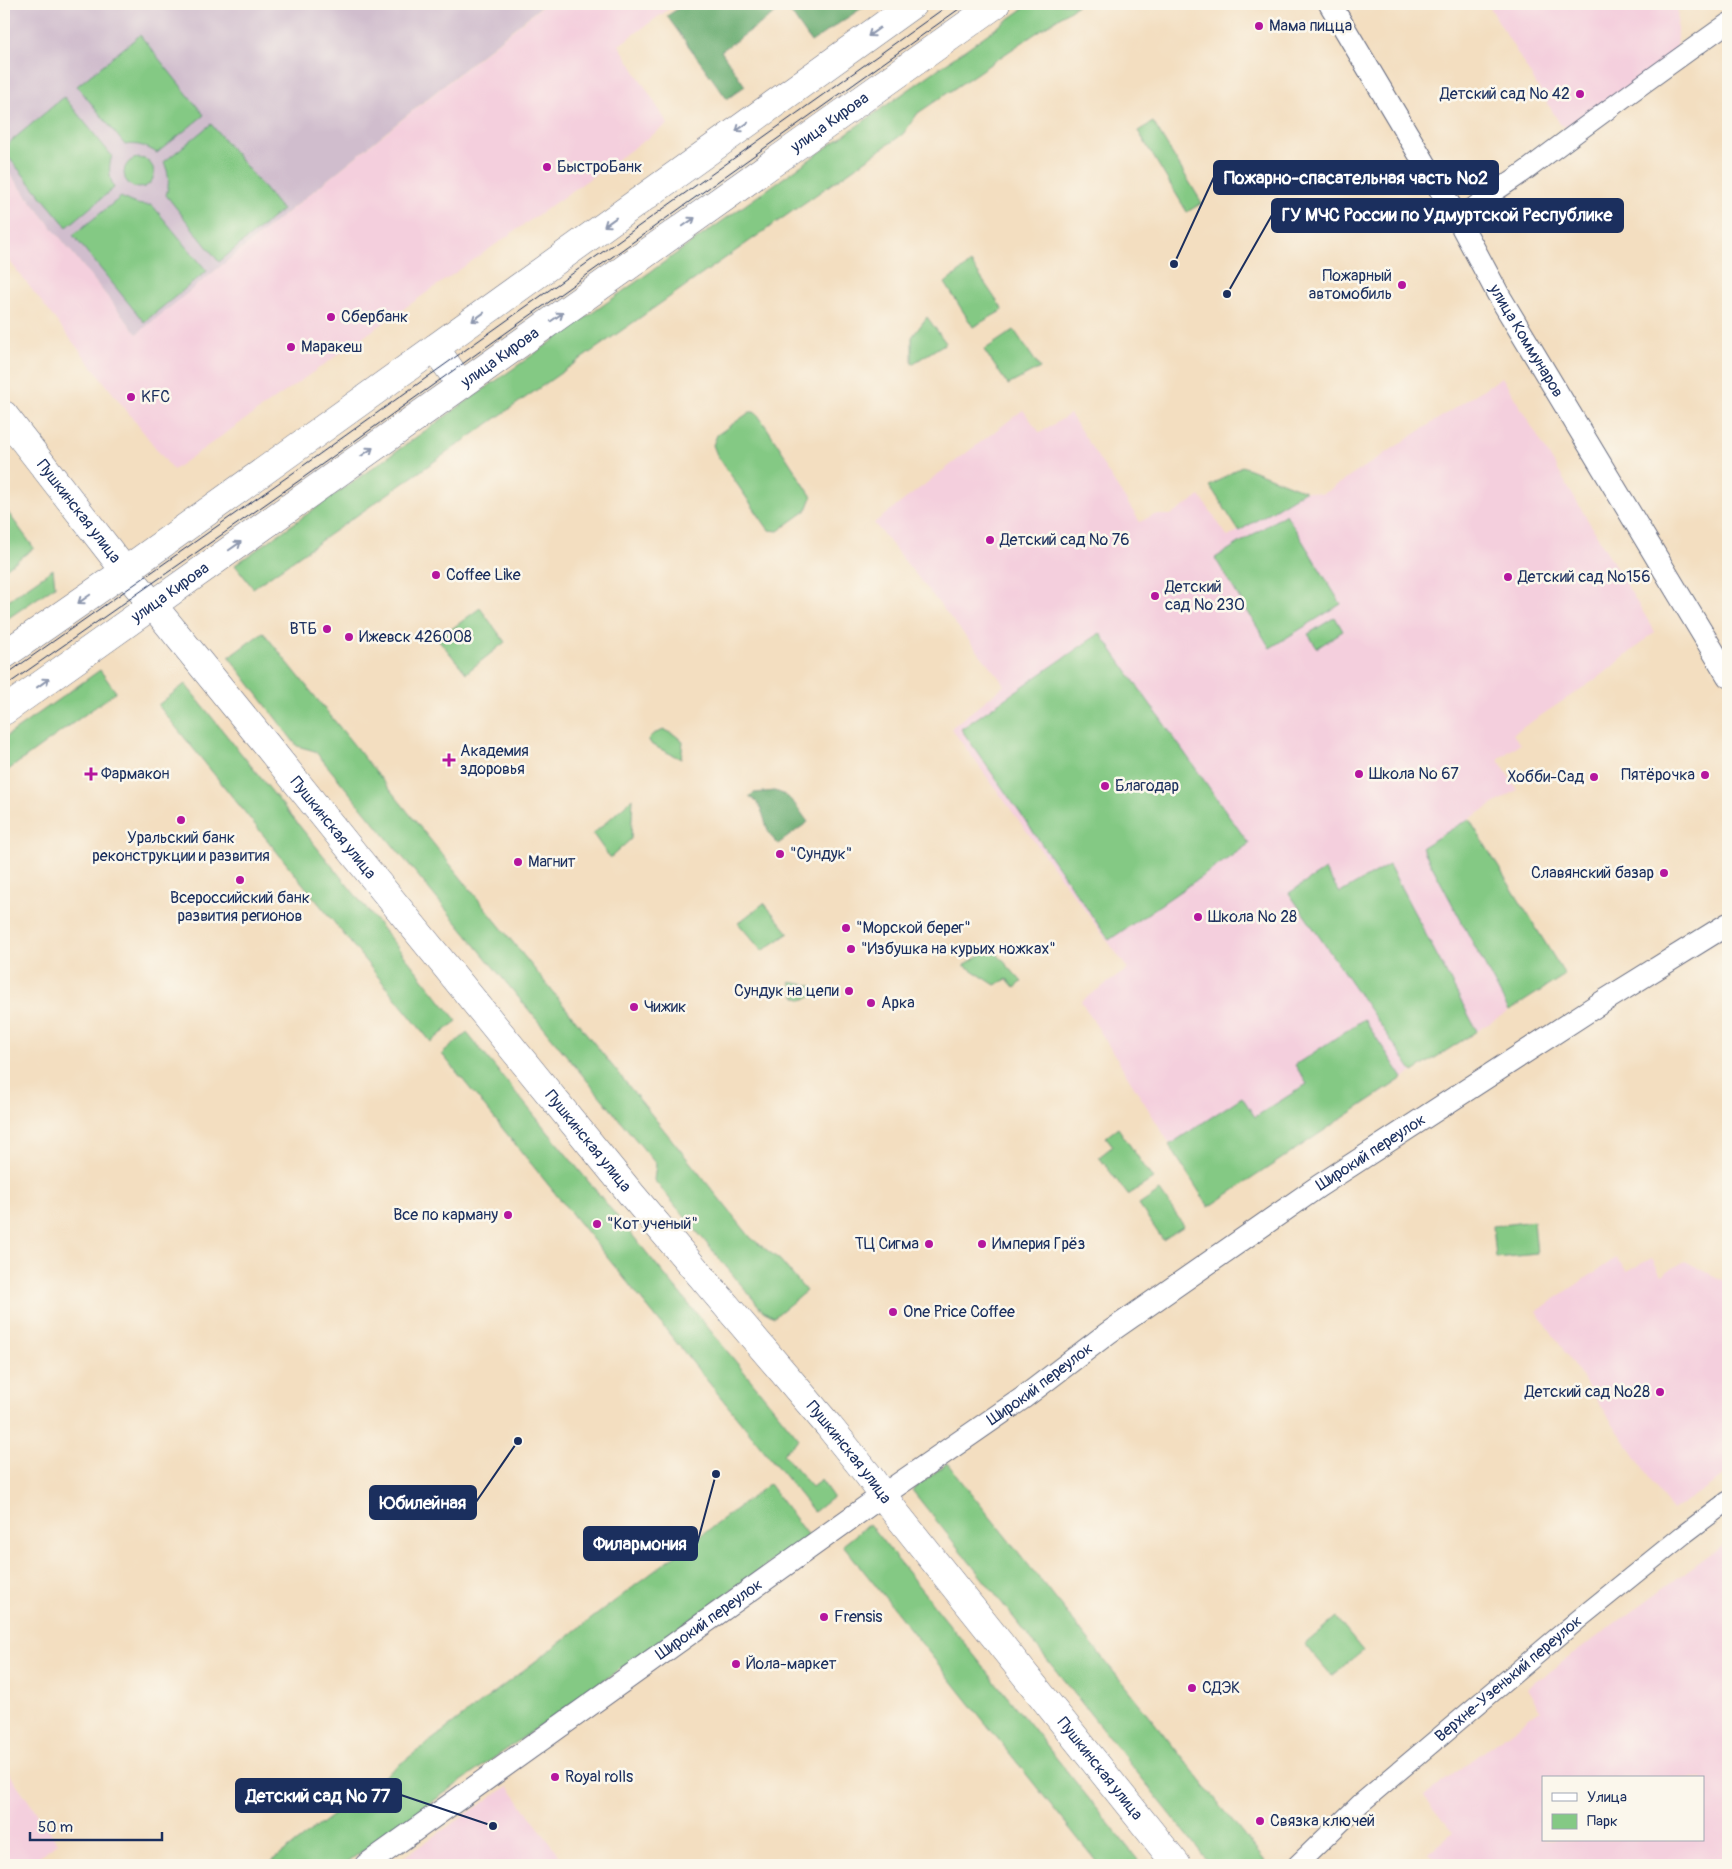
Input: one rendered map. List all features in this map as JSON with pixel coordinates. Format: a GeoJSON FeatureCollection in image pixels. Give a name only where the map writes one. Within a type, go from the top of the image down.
{"type":"FeatureCollection","features":[{"type":"Feature","properties":{"kind":"main road"},"geometry":{"type":"LineString","coordinates":[[4,655],[124,571],[913,4]]}},
{"type":"Feature","properties":{"kind":"main road","name":"улица Кирова"},"geometry":{"type":"LineString","coordinates":[[4,711],[996,4]]}},
{"type":"Feature","properties":{"kind":"main road"},"geometry":{"type":"LineString","coordinates":[[435,348],[461,385]]}},
{"type":"Feature","properties":{"kind":"main road","name":"Пушкинская улица"},"geometry":{"type":"LineString","coordinates":[[4,415],[124,571],[632,1195],[828,1425],[1177,1865]]}},
{"type":"Feature","properties":{"kind":"street","name":"улица Коммунаров"},"geometry":{"type":"LineString","coordinates":[[1330,4],[1459,221],[1498,294],[1728,676]]}},
{"type":"Feature","properties":{"kind":"street"},"geometry":{"type":"LineString","coordinates":[[1459,221],[1466,213],[1518,177],[1626,95],[1728,23]]}},
{"type":"Feature","properties":{"kind":"street","name":"Широкий переулок"},"geometry":{"type":"LineString","coordinates":[[366,1865],[882,1495],[1015,1404],[1108,1333],[1319,1186],[1596,1006],[1728,924]]}},
{"type":"Feature","properties":{"kind":"street","name":"Верхне-Узенький переулок"},"geometry":{"type":"LineString","coordinates":[[1297,1865],[1360,1804],[1579,1619],[1683,1535],[1728,1502]]}},
{"type":"Feature","properties":{"kind":"shaded area"},"geometry":{"type":"Polygon","coordinates":[[[4,4],[544,4],[137,334],[4,167],[4,4]]]}},
{"type":"Feature","properties":{"kind":"shaded area"},"geometry":{"type":"Polygon","coordinates":[[[545,4],[676,4],[619,45],[668,124],[173,470],[4,254],[4,167],[137,334],[545,4]]]}},
{"type":"Feature","properties":{"kind":"shaded area","name":"Детский сад № 42"},"geometry":{"type":"Polygon","coordinates":[[[1488,4],[1678,4],[1676,56],[1566,127],[1560,124],[1488,4]]]}},
{"type":"Feature","properties":{"kind":"shaded area"},"geometry":{"type":"Polygon","coordinates":[[[1502,377],[1655,632],[1602,675],[1513,734],[1520,744],[1498,759],[1517,790],[1469,819],[1565,975],[1407,1076],[1209,1207],[1081,1001],[1128,969],[951,728],[1005,685],[874,523],[1023,410],[1040,433],[1070,414],[1140,522],[1153,515],[1171,515],[1200,496],[1228,537],[1305,491],[1321,494],[1328,491],[1502,377]]]}},
{"type":"Feature","properties":{"kind":"shaded area","name":"Детский сад №28"},"geometry":{"type":"Polygon","coordinates":[[[1616,1258],[1627,1271],[1652,1258],[1661,1275],[1685,1261],[1728,1283],[1728,1473],[1672,1511],[1537,1311],[1616,1258]]]}},
{"type":"Feature","properties":{"kind":"shaded area"},"geometry":{"type":"Polygon","coordinates":[[[1728,1541],[1728,1865],[1437,1865],[1428,1853],[1453,1832],[1424,1796],[1540,1710],[1527,1688],[1728,1541]]]}},
{"type":"Feature","properties":{"kind":"shaded area"},"geometry":{"type":"Polygon","coordinates":[[[4,1766],[58,1843],[26,1865],[4,1865],[4,1766]]]}},
{"type":"Feature","properties":{"kind":"shaded area"},"geometry":{"type":"Polygon","coordinates":[[[508,1786],[566,1865],[392,1865],[508,1786]]]}},
{"type":"Feature","properties":{"kind":"green space"},"geometry":{"type":"Polygon","coordinates":[[[685,4],[868,4],[811,42],[786,6],[721,51],[745,86],[727,99],[667,16],[685,4]]]}},
{"type":"Feature","properties":{"kind":"green space"},"geometry":{"type":"Polygon","coordinates":[[[1030,4],[1079,4],[918,113],[903,134],[253,588],[235,565],[1030,4]]]}},
{"type":"Feature","properties":{"kind":"green space"},"geometry":{"type":"Polygon","coordinates":[[[140,35],[204,115],[157,153],[134,144],[125,145],[77,86],[140,35]]]}},
{"type":"Feature","properties":{"kind":"green space"},"geometry":{"type":"Polygon","coordinates":[[[64,97],[112,156],[110,172],[114,188],[67,227],[4,152],[4,147],[64,97]]]}},
{"type":"Feature","properties":{"kind":"green space"},"geometry":{"type":"Polygon","coordinates":[[[1153,122],[1202,203],[1187,212],[1138,131],[1153,122]]]}},
{"type":"Feature","properties":{"kind":"green space"},"geometry":{"type":"Polygon","coordinates":[[[211,124],[282,210],[219,262],[166,195],[168,178],[164,162],[211,124]]]}},
{"type":"Feature","properties":{"kind":"green space"},"geometry":{"type":"Polygon","coordinates":[[[139,158],[150,162],[154,173],[150,184],[139,188],[128,184],[124,173],[128,162],[139,158]]]}},
{"type":"Feature","properties":{"kind":"green space"},"geometry":{"type":"Polygon","coordinates":[[[121,197],[136,204],[152,205],[207,271],[144,322],[73,235],[121,197]]]}},
{"type":"Feature","properties":{"kind":"green space"},"geometry":{"type":"Polygon","coordinates":[[[971,263],[1003,310],[973,327],[945,283],[971,263]]]}},
{"type":"Feature","properties":{"kind":"green space"},"geometry":{"type":"Polygon","coordinates":[[[927,317],[946,343],[912,364],[912,337],[927,317]]]}},
{"type":"Feature","properties":{"kind":"green space"},"geometry":{"type":"Polygon","coordinates":[[[1014,330],[1040,368],[1008,385],[984,350],[1014,330]]]}},
{"type":"Feature","properties":{"kind":"green space"},"geometry":{"type":"Polygon","coordinates":[[[750,412],[758,415],[812,497],[807,510],[778,531],[769,530],[717,455],[713,445],[717,435],[750,412]]]}},
{"type":"Feature","properties":{"kind":"green space"},"geometry":{"type":"Polygon","coordinates":[[[1242,466],[1305,491],[1239,531],[1210,486],[1242,466]]]}},
{"type":"Feature","properties":{"kind":"green space"},"geometry":{"type":"Polygon","coordinates":[[[4,507],[34,548],[4,570],[4,507]]]}},
{"type":"Feature","properties":{"kind":"green space"},"geometry":{"type":"Polygon","coordinates":[[[1286,514],[1341,604],[1270,648],[1215,558],[1286,514]]]}},
{"type":"Feature","properties":{"kind":"green space"},"geometry":{"type":"Polygon","coordinates":[[[53,569],[55,586],[4,621],[4,603],[53,569]]]}},
{"type":"Feature","properties":{"kind":"green space"},"geometry":{"type":"Polygon","coordinates":[[[480,608],[505,642],[466,673],[438,639],[480,608]]]}},
{"type":"Feature","properties":{"kind":"green space"},"geometry":{"type":"Polygon","coordinates":[[[1335,617],[1343,631],[1317,648],[1308,634],[1335,617]]]}},
{"type":"Feature","properties":{"kind":"green space"},"geometry":{"type":"Polygon","coordinates":[[[263,632],[751,1238],[780,1260],[806,1291],[774,1317],[763,1311],[654,1180],[656,1164],[315,751],[297,746],[229,657],[263,632]]]}},
{"type":"Feature","properties":{"kind":"green space","name":"Благодар"},"geometry":{"type":"Polygon","coordinates":[[[1100,633],[1249,844],[1109,940],[961,729],[1100,633]]]}},
{"type":"Feature","properties":{"kind":"green space"},"geometry":{"type":"Polygon","coordinates":[[[100,670],[116,692],[4,773],[4,738],[100,670]]]}},
{"type":"Feature","properties":{"kind":"green space"},"geometry":{"type":"Polygon","coordinates":[[[185,684],[457,1021],[431,1042],[158,705],[185,684]]]}},
{"type":"Feature","properties":{"kind":"green space"},"geometry":{"type":"Polygon","coordinates":[[[664,730],[675,735],[683,742],[681,759],[652,745],[648,739],[653,734],[664,730]]]}},
{"type":"Feature","properties":{"kind":"green space"},"geometry":{"type":"Polygon","coordinates":[[[774,791],[790,799],[808,822],[778,844],[770,834],[758,804],[749,797],[754,793],[774,791]]]}},
{"type":"Feature","properties":{"kind":"green space"},"geometry":{"type":"Polygon","coordinates":[[[633,798],[631,839],[610,858],[593,834],[633,798]]]}},
{"type":"Feature","properties":{"kind":"green space"},"geometry":{"type":"Polygon","coordinates":[[[1469,819],[1565,975],[1509,1011],[1422,847],[1469,819]]]}},
{"type":"Feature","properties":{"kind":"green space"},"geometry":{"type":"Polygon","coordinates":[[[1389,865],[1477,1031],[1413,1072],[1289,893],[1325,870],[1340,893],[1389,865]]]}},
{"type":"Feature","properties":{"kind":"green space"},"geometry":{"type":"Polygon","coordinates":[[[764,903],[789,933],[762,951],[738,923],[764,903]]]}},
{"type":"Feature","properties":{"kind":"green space"},"geometry":{"type":"Polygon","coordinates":[[[992,948],[1022,982],[1015,988],[1007,979],[995,985],[964,965],[992,948]]]}},
{"type":"Feature","properties":{"kind":"green space"},"geometry":{"type":"Polygon","coordinates":[[[790,982],[812,986],[812,996],[802,1000],[795,996],[790,982]]]}},
{"type":"Feature","properties":{"kind":"green space"},"geometry":{"type":"Polygon","coordinates":[[[1364,1019],[1403,1078],[1209,1207],[1169,1145],[1242,1097],[1255,1117],[1307,1084],[1295,1065],[1364,1019]]]}},
{"type":"Feature","properties":{"kind":"green space"},"geometry":{"type":"Polygon","coordinates":[[[467,1033],[799,1439],[783,1454],[812,1487],[821,1480],[833,1497],[814,1512],[442,1054],[467,1033]]]}},
{"type":"Feature","properties":{"kind":"green space"},"geometry":{"type":"Polygon","coordinates":[[[1118,1128],[1153,1179],[1128,1195],[1099,1157],[1113,1146],[1106,1137],[1118,1128]]]}},
{"type":"Feature","properties":{"kind":"green space"},"geometry":{"type":"Polygon","coordinates":[[[1160,1191],[1184,1226],[1163,1240],[1139,1205],[1160,1191]]]}},
{"type":"Feature","properties":{"kind":"green space"},"geometry":{"type":"Polygon","coordinates":[[[1534,1221],[1537,1254],[1496,1258],[1493,1226],[1534,1221]]]}},
{"type":"Feature","properties":{"kind":"green space"},"geometry":{"type":"Polygon","coordinates":[[[947,1463],[1268,1865],[1211,1865],[912,1490],[947,1463]]]}},
{"type":"Feature","properties":{"kind":"green space"},"geometry":{"type":"Polygon","coordinates":[[[769,1484],[808,1536],[343,1865],[267,1865],[769,1484]]]}},
{"type":"Feature","properties":{"kind":"green space"},"geometry":{"type":"Polygon","coordinates":[[[869,1524],[1142,1865],[1099,1865],[843,1545],[869,1524]]]}},
{"type":"Feature","properties":{"kind":"green space"},"geometry":{"type":"Polygon","coordinates":[[[1336,1618],[1363,1651],[1332,1676],[1305,1644],[1336,1618]]]}},
{"type":"Feature","properties":{"kind":"tram line"},"geometry":{"type":"LineString","coordinates":[[4,676],[300,468],[950,4]]}},
{"type":"Feature","properties":{"kind":"tram line"},"geometry":{"type":"LineString","coordinates":[[4,687],[300,480],[966,4]]}},
{"type":"Feature","properties":{"kind":"place","name":"Мама пицца"},"geometry":{"type":"Point","coordinates":[1259,26]}},
{"type":"Feature","properties":{"kind":"place","name":"Детский сад № 42"},"geometry":{"type":"Point","coordinates":[1580,94]}},
{"type":"Feature","properties":{"kind":"place","name":"БыстроБанк"},"geometry":{"type":"Point","coordinates":[547,167]}},
{"type":"Feature","properties":{"kind":"place","name":"Пожарно-спасательная часть №2"},"geometry":{"type":"Point","coordinates":[1174,264]}},
{"type":"Feature","properties":{"kind":"place","name":"Пожарный автомобиль"},"geometry":{"type":"Point","coordinates":[1402,285]}},
{"type":"Feature","properties":{"kind":"place","name":"ГУ МЧС России по Удмуртской Республике"},"geometry":{"type":"Point","coordinates":[1227,294]}},
{"type":"Feature","properties":{"kind":"place","name":"Сбербанк"},"geometry":{"type":"Point","coordinates":[331,317]}},
{"type":"Feature","properties":{"kind":"place","name":"Маракеш"},"geometry":{"type":"Point","coordinates":[291,347]}},
{"type":"Feature","properties":{"kind":"place","name":"KFC"},"geometry":{"type":"Point","coordinates":[131,397]}},
{"type":"Feature","properties":{"kind":"place","name":"Детский сад № 76"},"geometry":{"type":"Point","coordinates":[990,540]}},
{"type":"Feature","properties":{"kind":"place","name":"Coffee Like"},"geometry":{"type":"Point","coordinates":[436,575]}},
{"type":"Feature","properties":{"kind":"place","name":"Детский сад №156"},"geometry":{"type":"Point","coordinates":[1508,577]}},
{"type":"Feature","properties":{"kind":"place","name":"Детский сад № 230"},"geometry":{"type":"Point","coordinates":[1155,596]}},
{"type":"Feature","properties":{"kind":"place","name":"ВТБ"},"geometry":{"type":"Point","coordinates":[327,629]}},
{"type":"Feature","properties":{"kind":"place","name":"Ижевск 426008"},"geometry":{"type":"Point","coordinates":[349,637]}},
{"type":"Feature","properties":{"kind":"place","name":"Академия здоровья"},"geometry":{"type":"Point","coordinates":[449,760]}},
{"type":"Feature","properties":{"kind":"place","name":"Фармакон"},"geometry":{"type":"Point","coordinates":[91,774]}},
{"type":"Feature","properties":{"kind":"place","name":"Школа № 67"},"geometry":{"type":"Point","coordinates":[1359,774]}},
{"type":"Feature","properties":{"kind":"place","name":"Пятёрочка"},"geometry":{"type":"Point","coordinates":[1705,775]}},
{"type":"Feature","properties":{"kind":"place","name":"Хобби-Сад"},"geometry":{"type":"Point","coordinates":[1594,777]}},
{"type":"Feature","properties":{"kind":"place","name":"Благодар"},"geometry":{"type":"Point","coordinates":[1105,786]}},
{"type":"Feature","properties":{"kind":"place","name":"Уральский банк реконструкции и развития"},"geometry":{"type":"Point","coordinates":[181,820]}},
{"type":"Feature","properties":{"kind":"place","name":"\"Сундук\""},"geometry":{"type":"Point","coordinates":[780,854]}},
{"type":"Feature","properties":{"kind":"place","name":"Магнит"},"geometry":{"type":"Point","coordinates":[518,862]}},
{"type":"Feature","properties":{"kind":"place","name":"Славянский базар"},"geometry":{"type":"Point","coordinates":[1664,873]}},
{"type":"Feature","properties":{"kind":"place","name":"Всероссийский банк развития регионов"},"geometry":{"type":"Point","coordinates":[240,880]}},
{"type":"Feature","properties":{"kind":"place","name":"Школа № 28"},"geometry":{"type":"Point","coordinates":[1198,917]}},
{"type":"Feature","properties":{"kind":"place","name":"\"Морской берег\""},"geometry":{"type":"Point","coordinates":[846,928]}},
{"type":"Feature","properties":{"kind":"place","name":"\"Избушка на курьих ножках\""},"geometry":{"type":"Point","coordinates":[851,949]}},
{"type":"Feature","properties":{"kind":"place","name":"Сундук на цепи"},"geometry":{"type":"Point","coordinates":[849,991]}},
{"type":"Feature","properties":{"kind":"place","name":"Арка"},"geometry":{"type":"Point","coordinates":[871,1003]}},
{"type":"Feature","properties":{"kind":"place","name":"Чижик"},"geometry":{"type":"Point","coordinates":[634,1007]}},
{"type":"Feature","properties":{"kind":"place","name":"Все по карману"},"geometry":{"type":"Point","coordinates":[508,1215]}},
{"type":"Feature","properties":{"kind":"place","name":"\"Кот ученый\""},"geometry":{"type":"Point","coordinates":[597,1224]}},
{"type":"Feature","properties":{"kind":"place","name":"ТЦ Сигма"},"geometry":{"type":"Point","coordinates":[929,1244]}},
{"type":"Feature","properties":{"kind":"place","name":"Империя Грёз"},"geometry":{"type":"Point","coordinates":[982,1244]}},
{"type":"Feature","properties":{"kind":"place","name":"One Price Coffee"},"geometry":{"type":"Point","coordinates":[893,1312]}},
{"type":"Feature","properties":{"kind":"place","name":"Детский сад №28"},"geometry":{"type":"Point","coordinates":[1660,1392]}},
{"type":"Feature","properties":{"kind":"place","name":"Юбилейная"},"geometry":{"type":"Point","coordinates":[518,1441]}},
{"type":"Feature","properties":{"kind":"place","name":"Филармония"},"geometry":{"type":"Point","coordinates":[716,1474]}},
{"type":"Feature","properties":{"kind":"place","name":"Frensis"},"geometry":{"type":"Point","coordinates":[824,1617]}},
{"type":"Feature","properties":{"kind":"place","name":"Йола-маркет"},"geometry":{"type":"Point","coordinates":[736,1664]}},
{"type":"Feature","properties":{"kind":"place","name":"СДЭК"},"geometry":{"type":"Point","coordinates":[1192,1688]}},
{"type":"Feature","properties":{"kind":"place","name":"Royal rolls"},"geometry":{"type":"Point","coordinates":[555,1777]}},
{"type":"Feature","properties":{"kind":"place","name":"Связка ключей"},"geometry":{"type":"Point","coordinates":[1260,1821]}},
{"type":"Feature","properties":{"kind":"place","name":"Детский сад № 77"},"geometry":{"type":"Point","coordinates":[493,1826]}}]}
